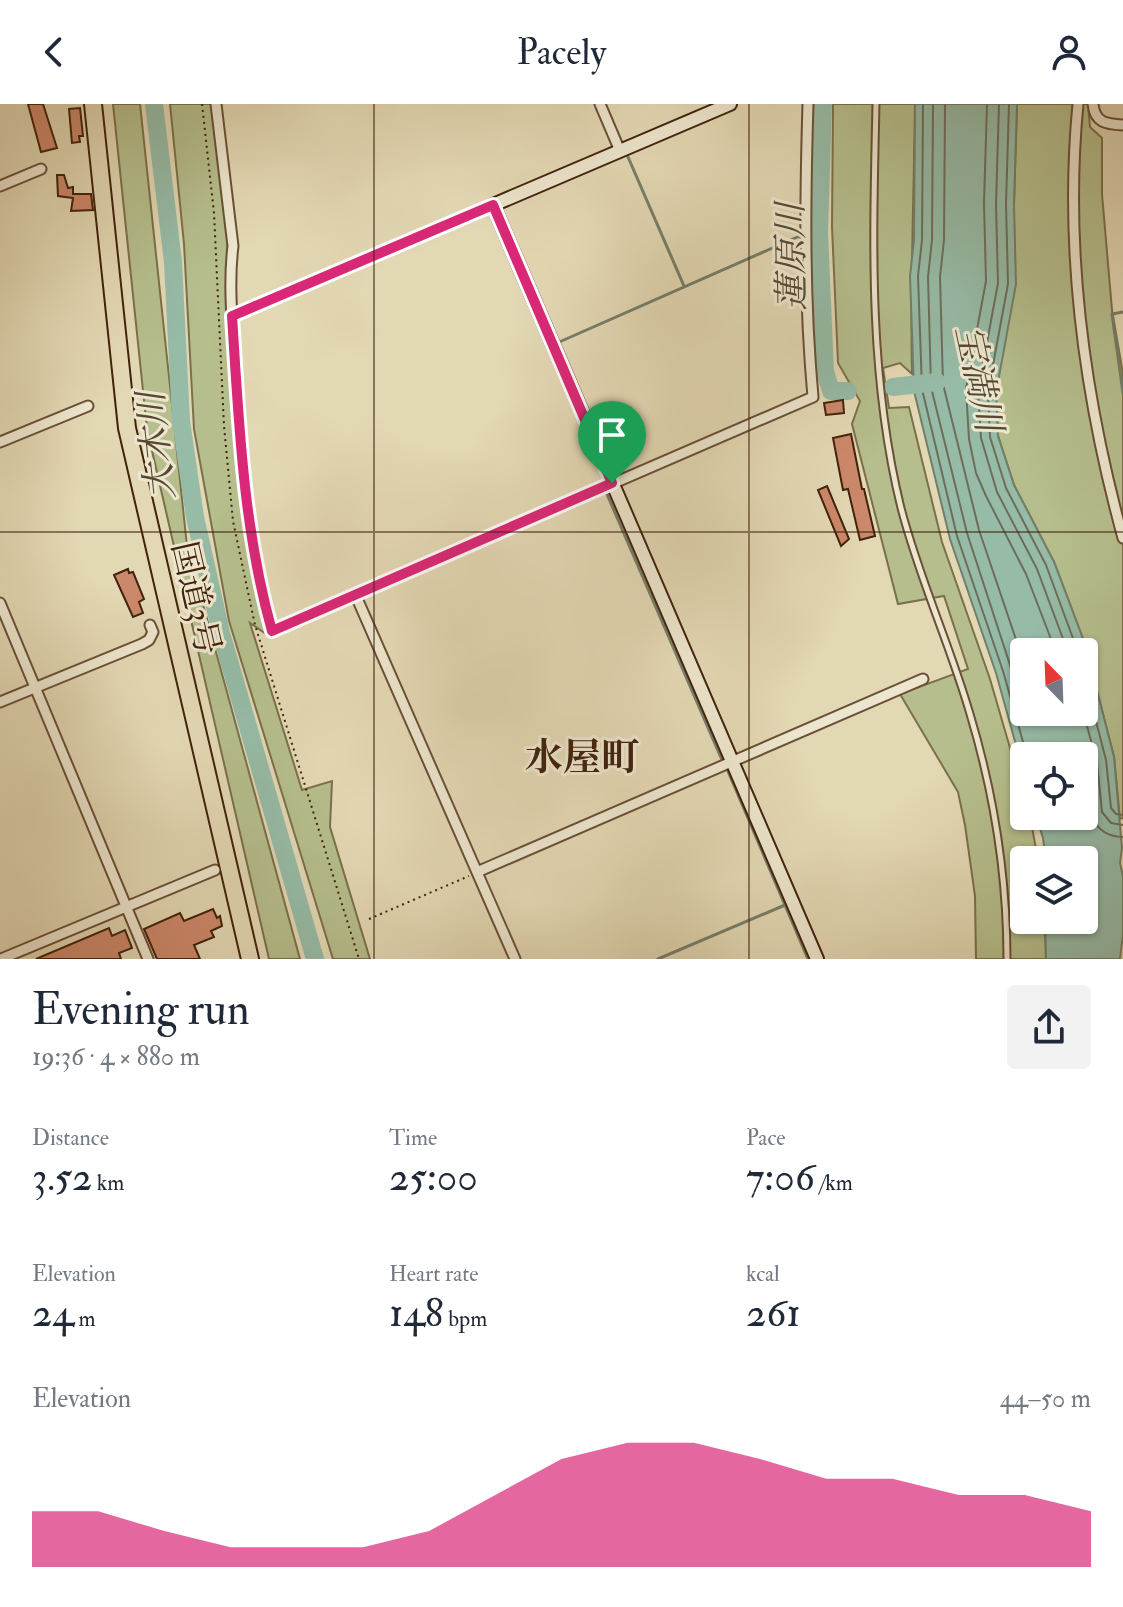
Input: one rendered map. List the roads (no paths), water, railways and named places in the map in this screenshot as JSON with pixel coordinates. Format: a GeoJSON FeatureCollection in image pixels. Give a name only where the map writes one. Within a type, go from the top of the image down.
{"type":"FeatureCollection","features":[{"type":"Feature","properties":{"kind":"highway","name":"国道3号"},"geometry":{"type":"LineString","coordinates":[[93,104],[127,428],[250,959]]}},
{"type":"Feature","properties":{"kind":"street"},"geometry":{"type":"LineString","coordinates":[[216,104],[225,196],[231,220],[232,316],[243,481],[256,575],[272,631],[813,397],[804,230],[808,104]]}},
{"type":"Feature","properties":{"kind":"street"},"geometry":{"type":"LineString","coordinates":[[600,104],[620,151]]}},
{"type":"Feature","properties":{"kind":"street"},"geometry":{"type":"LineString","coordinates":[[232,316],[730,104]]}},
{"type":"Feature","properties":{"kind":"street"},"geometry":{"type":"LineString","coordinates":[[1078,104],[1073,150],[1079,295],[1087,367],[1109,485],[1123,538]]}},
{"type":"Feature","properties":{"kind":"street"},"geometry":{"type":"LineString","coordinates":[[1093,104],[1097,118],[1104,124],[1123,125]]}},
{"type":"Feature","properties":{"kind":"street"},"geometry":{"type":"LineString","coordinates":[[0,186],[41,169]]}},
{"type":"Feature","properties":{"kind":"street"},"geometry":{"type":"LineString","coordinates":[[493,205],[817,959]]}},
{"type":"Feature","properties":{"kind":"street"},"geometry":{"type":"LineString","coordinates":[[0,442],[88,406]]}},
{"type":"Feature","properties":{"kind":"street"},"geometry":{"type":"LineString","coordinates":[[356,596],[515,959]]}},
{"type":"Feature","properties":{"kind":"street"},"geometry":{"type":"LineString","coordinates":[[0,603],[148,959]]}},
{"type":"Feature","properties":{"kind":"street"},"geometry":{"type":"LineString","coordinates":[[0,702],[149,640],[153,632],[150,625]]}},
{"type":"Feature","properties":{"kind":"street"},"geometry":{"type":"LineString","coordinates":[[477,872],[923,679]]}},
{"type":"Feature","properties":{"kind":"street"},"geometry":{"type":"LineString","coordinates":[[1,959],[215,870]]}},
{"type":"Feature","properties":{"kind":"lane"},"geometry":{"type":"LineString","coordinates":[[876,104],[873,293],[888,446],[905,522],[970,714],[985,771],[1000,842],[1007,959]]}},
{"type":"Feature","properties":{"kind":"water","name":"宝満川"},"geometry":{"type":"Polygon","coordinates":[[[915,104],[1017,104],[1014,204],[1016,284],[996,393],[998,436],[1014,485],[1054,562],[1083,638],[1010,638],[1010,724],[950,539],[914,391],[910,276],[914,240],[915,104]]]}},
{"type":"Feature","properties":{"kind":"water"},"geometry":{"type":"Polygon","coordinates":[[[1098,695],[1114,757],[1122,848],[1123,934],[1120,959],[1046,959],[1045,934],[1098,934],[1098,846],[1044,846],[1040,830],[1098,830],[1098,742],[1015,742],[1011,726],[1098,726],[1098,695]]]}},
{"type":"Feature","properties":{"kind":"waterway","name":"大木川"},"geometry":{"type":"LineString","coordinates":[[154,104],[173,262],[181,421],[195,517],[221,633],[315,959]]}},
{"type":"Feature","properties":{"kind":"waterway"},"geometry":{"type":"LineString","coordinates":[[605,104],[621,141]]}},
{"type":"Feature","properties":{"kind":"waterway","name":"蓮原川"},"geometry":{"type":"LineString","coordinates":[[823,104],[819,233],[825,371],[831,391],[848,391]]}},
{"type":"Feature","properties":{"kind":"waterway"},"geometry":{"type":"LineString","coordinates":[[628,157],[684,286]]}},
{"type":"Feature","properties":{"kind":"waterway"},"geometry":{"type":"LineString","coordinates":[[811,233],[819,233]]}},
{"type":"Feature","properties":{"kind":"waterway"},"geometry":{"type":"LineString","coordinates":[[557,343],[802,235]]}},
{"type":"Feature","properties":{"kind":"waterway"},"geometry":{"type":"LineString","coordinates":[[1123,312],[1112,314],[1123,393]]}},
{"type":"Feature","properties":{"kind":"waterway","name":"蓮原川"},"geometry":{"type":"LineString","coordinates":[[893,387],[937,382]]}},
{"type":"Feature","properties":{"kind":"waterway","name":"蓮原川"},"geometry":{"type":"LineString","coordinates":[[831,391],[831,397]]}},
{"type":"Feature","properties":{"kind":"waterway"},"geometry":{"type":"LineString","coordinates":[[606,492],[722,760]]}},
{"type":"Feature","properties":{"kind":"waterway"},"geometry":{"type":"LineString","coordinates":[[727,769],[808,959]]}},
{"type":"Feature","properties":{"kind":"waterway"},"geometry":{"type":"LineString","coordinates":[[658,959],[785,905]]}},
{"type":"Feature","properties":{"kind":"district","name":"水屋町"},"geometry":{"type":"Point","coordinates":[582,757]}}]}
